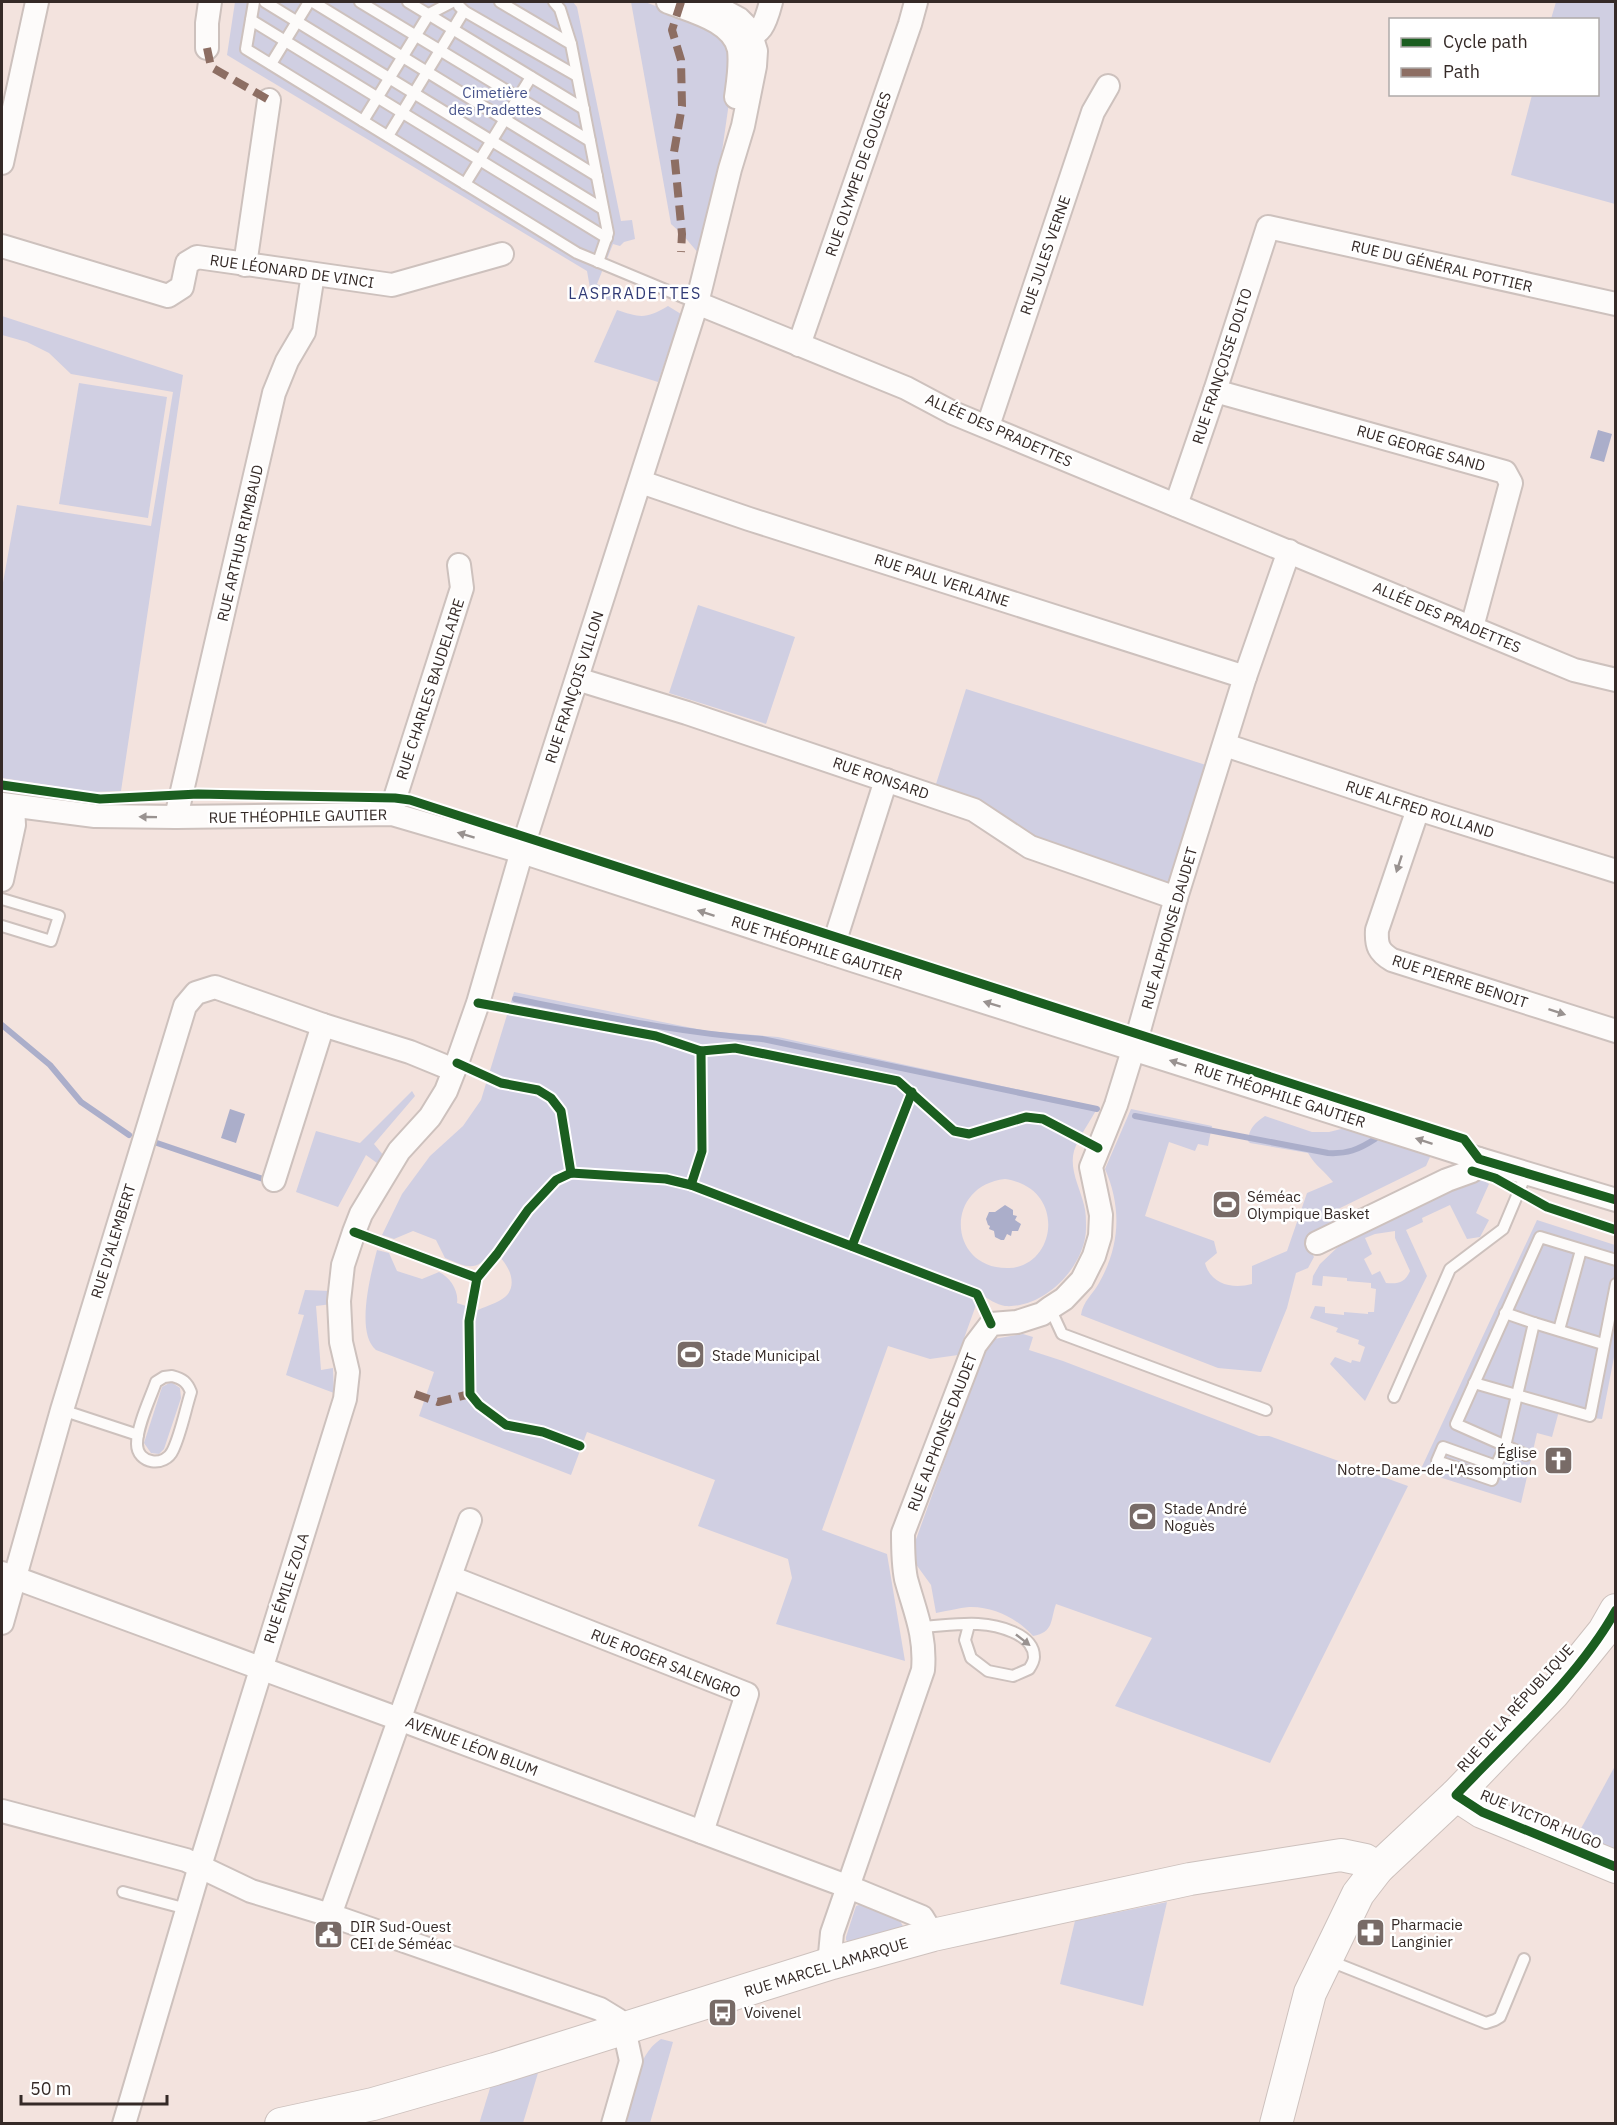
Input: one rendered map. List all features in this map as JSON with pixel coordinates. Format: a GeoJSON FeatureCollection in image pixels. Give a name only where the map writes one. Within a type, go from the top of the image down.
{"type":"FeatureCollection","features":[{"type":"Feature","properties":{"kind":"street"},"geometry":{"type":"LineString","coordinates":[[2,163],[37,2]]}},
{"type":"Feature","properties":{"kind":"street"},"geometry":{"type":"LineString","coordinates":[[207,48],[210,2]]}},
{"type":"Feature","properties":{"kind":"street"},"geometry":{"type":"LineString","coordinates":[[668,2],[717,23],[732,35],[744,40]]}},
{"type":"Feature","properties":{"kind":"street"},"geometry":{"type":"LineString","coordinates":[[697,303],[730,169],[739,58],[747,27],[715,6],[702,2]]}},
{"type":"Feature","properties":{"kind":"street"},"geometry":{"type":"LineString","coordinates":[[744,40],[765,22],[771,2]]}},
{"type":"Feature","properties":{"kind":"street","name":"RUE OLYMPE DE GOUGES"},"geometry":{"type":"LineString","coordinates":[[799,345],[916,2]]}},
{"type":"Feature","properties":{"kind":"street","name":"RUE JULES VERNE"},"geometry":{"type":"LineString","coordinates":[[988,426],[1093,112],[1108,86]]}},
{"type":"Feature","properties":{"kind":"street"},"geometry":{"type":"LineString","coordinates":[[245,265],[269,100]]}},
{"type":"Feature","properties":{"kind":"street","name":"RUE DU GÉNÉRAL POTTIER"},"geometry":{"type":"LineString","coordinates":[[1268,227],[1616,304]]}},
{"type":"Feature","properties":{"kind":"street","name":"RUE FRANÇOISE DOLTO"},"geometry":{"type":"LineString","coordinates":[[1176,505],[1268,227]]}},
{"type":"Feature","properties":{"kind":"street","name":"RUE LÉONARD DE VINCI"},"geometry":{"type":"LineString","coordinates":[[2,246],[168,296],[182,287],[187,263],[197,257],[392,285],[502,254]]}},
{"type":"Feature","properties":{"kind":"street","name":"RUE ARTHUR RIMBAUD"},"geometry":{"type":"LineString","coordinates":[[176,817],[274,393],[287,361],[304,332],[313,274]]}},
{"type":"Feature","properties":{"kind":"street","name":"ALLÉE DES PRADETTES"},"geometry":{"type":"LineString","coordinates":[[697,303],[906,388],[953,412],[1574,670],[1616,680]]}},
{"type":"Feature","properties":{"kind":"street","name":"RUE FRANÇOIS VILLON"},"geometry":{"type":"LineString","coordinates":[[454,1070],[697,303]]}},
{"type":"Feature","properties":{"kind":"street","name":"RUE GEORGE SAND"},"geometry":{"type":"LineString","coordinates":[[1215,391],[1505,472],[1511,483],[1472,627]]}},
{"type":"Feature","properties":{"kind":"street","name":"RUE PAUL VERLAINE"},"geometry":{"type":"LineString","coordinates":[[641,482],[749,519],[1245,676]]}},
{"type":"Feature","properties":{"kind":"street","name":"RUE ALPHONSE DAUDET"},"geometry":{"type":"LineString","coordinates":[[832,1963],[830,1954],[832,1933],[923,1670],[925,1651],[921,1627],[906,1578],[902,1550],[903,1533],[975,1345],[991,1324],[1017,1322],[1042,1314],[1064,1299],[1082,1280],[1094,1256],[1100,1236],[1101,1215],[1091,1167],[1111,1120],[1176,898],[1245,676],[1288,551]]}},
{"type":"Feature","properties":{"kind":"street","name":"RUE CHARLES BAUDELAIRE"},"geometry":{"type":"LineString","coordinates":[[392,813],[462,588],[459,565]]}},
{"type":"Feature","properties":{"kind":"street","name":"RUE RONSARD"},"geometry":{"type":"LineString","coordinates":[[577,679],[974,810],[1030,847],[1176,898]]}},
{"type":"Feature","properties":{"kind":"street","name":"RUE ALFRED ROLLAND"},"geometry":{"type":"LineString","coordinates":[[1225,745],[1616,871]]}},
{"type":"Feature","properties":{"kind":"street"},"geometry":{"type":"LineString","coordinates":[[831,953],[886,780]]}},
{"type":"Feature","properties":{"kind":"street"},"geometry":{"type":"LineString","coordinates":[[2,880],[14,825],[7,805]]}},
{"type":"Feature","properties":{"kind":"street","name":"RUE THÉOPHILE GAUTIER"},"geometry":{"type":"LineString","coordinates":[[7,805],[95,816],[176,817],[392,813],[522,852],[1479,1159],[1616,1200]]}},
{"type":"Feature","properties":{"kind":"street","name":"RUE PIERRE BENOIT"},"geometry":{"type":"LineString","coordinates":[[1418,809],[1377,930],[1376,942],[1381,953],[1392,960],[1616,1031]]}},
{"type":"Feature","properties":{"kind":"street","name":"RUE D'ALEMBERT"},"geometry":{"type":"LineString","coordinates":[[2,1623],[8,1576],[62,1410],[184,1006],[196,993],[215,987],[323,1025],[410,1052],[454,1070]]}},
{"type":"Feature","properties":{"kind":"street"},"geometry":{"type":"LineString","coordinates":[[274,1180],[323,1025]]}},
{"type":"Feature","properties":{"kind":"street","name":"RUE ÉMILE ZOLA"},"geometry":{"type":"LineString","coordinates":[[124,2124],[260,1668],[345,1400],[348,1372],[341,1342],[339,1301],[344,1265],[354,1232],[361,1214],[399,1151],[436,1108],[454,1070]]}},
{"type":"Feature","properties":{"kind":"street"},"geometry":{"type":"LineString","coordinates":[[1317,1243],[1447,1180],[1472,1171],[1479,1159]]}},
{"type":"Feature","properties":{"kind":"street"},"geometry":{"type":"LineString","coordinates":[[330,1915],[470,1520]]}},
{"type":"Feature","properties":{"kind":"street","name":"AVENUE LÉON BLUM"},"geometry":{"type":"LineString","coordinates":[[8,1576],[849,1887],[922,1917],[933,1935]]}},
{"type":"Feature","properties":{"kind":"street","name":"RUE ROGER SALENGRO"},"geometry":{"type":"LineString","coordinates":[[450,1577],[747,1694],[702,1832]]}},
{"type":"Feature","properties":{"kind":"street","name":"RUE DE LA RÉPUBLIQUE"},"geometry":{"type":"LineString","coordinates":[[1276,2124],[1310,1993],[1358,1894],[1378,1868],[1456,1795],[1553,1694],[1604,1631],[1616,1610]]}},
{"type":"Feature","properties":{"kind":"street","name":"RUE VICTOR HUGO"},"geometry":{"type":"LineString","coordinates":[[1456,1795],[1482,1812],[1616,1867]]}},
{"type":"Feature","properties":{"kind":"street"},"geometry":{"type":"LineString","coordinates":[[2,1811],[186,1860],[251,1891],[330,1915],[600,2009],[618,2020],[624,2029],[631,2061],[613,2124]]}},
{"type":"Feature","properties":{"kind":"street","name":"RUE MARCEL LAMARQUE"},"geometry":{"type":"LineString","coordinates":[[281,2124],[373,2104],[495,2069],[832,1963],[933,1935],[1190,1879],[1341,1855],[1365,1860],[1378,1868]]}},
{"type":"Feature","properties":{"kind":"lane"},"geometry":{"type":"LineString","coordinates":[[254,2],[246,49],[577,253],[697,303]]}},
{"type":"Feature","properties":{"kind":"lane"},"geometry":{"type":"LineString","coordinates":[[265,2],[603,209]]}},
{"type":"Feature","properties":{"kind":"lane"},"geometry":{"type":"LineString","coordinates":[[271,64],[311,2],[597,176]]}},
{"type":"Feature","properties":{"kind":"lane"},"geometry":{"type":"LineString","coordinates":[[360,2],[590,141]]}},
{"type":"Feature","properties":{"kind":"lane"},"geometry":{"type":"LineString","coordinates":[[408,2],[584,109]]}},
{"type":"Feature","properties":{"kind":"lane"},"geometry":{"type":"LineString","coordinates":[[363,121],[429,14],[453,2],[464,11],[577,76]]}},
{"type":"Feature","properties":{"kind":"lane"},"geometry":{"type":"LineString","coordinates":[[500,2],[571,44]]}},
{"type":"Feature","properties":{"kind":"lane"},"geometry":{"type":"LineString","coordinates":[[554,2],[560,9],[571,44],[608,233],[598,262]]}},
{"type":"Feature","properties":{"kind":"lane"},"geometry":{"type":"LineString","coordinates":[[388,136],[464,11]]}},
{"type":"Feature","properties":{"kind":"lane"},"geometry":{"type":"LineString","coordinates":[[251,20],[606,238]]}},
{"type":"Feature","properties":{"kind":"lane"},"geometry":{"type":"LineString","coordinates":[[465,183],[531,77]]}},
{"type":"Feature","properties":{"kind":"lane"},"geometry":{"type":"LineString","coordinates":[[2,899],[59,916],[51,941],[2,926]]}},
{"type":"Feature","properties":{"kind":"lane"},"geometry":{"type":"LineString","coordinates":[[1394,1397],[1450,1269],[1503,1229],[1527,1172]]}},
{"type":"Feature","properties":{"kind":"lane"},"geometry":{"type":"LineString","coordinates":[[1526,1455],[1456,1424],[1540,1237],[1616,1260]]}},
{"type":"Feature","properties":{"kind":"lane"},"geometry":{"type":"LineString","coordinates":[[1559,1330],[1581,1250]]}},
{"type":"Feature","properties":{"kind":"lane"},"geometry":{"type":"LineString","coordinates":[[1474,1383],[1590,1416],[1616,1284]]}},
{"type":"Feature","properties":{"kind":"lane"},"geometry":{"type":"LineString","coordinates":[[1050,1308],[1062,1334],[1266,1410]]}},
{"type":"Feature","properties":{"kind":"lane"},"geometry":{"type":"LineString","coordinates":[[1505,1313],[1604,1344]]}},
{"type":"Feature","properties":{"kind":"lane"},"geometry":{"type":"LineString","coordinates":[[1496,1466],[1443,1447],[1437,1461],[1492,1480],[1505,1446],[1534,1323]]}},
{"type":"Feature","properties":{"kind":"lane"},"geometry":{"type":"LineString","coordinates":[[164,1377],[181,1378],[187,1384],[190,1392],[172,1452],[164,1460],[152,1462],[142,1457],[136,1447],[138,1436],[156,1382],[164,1377]]}},
{"type":"Feature","properties":{"kind":"lane"},"geometry":{"type":"LineString","coordinates":[[62,1410],[138,1436]]}},
{"type":"Feature","properties":{"kind":"lane"},"geometry":{"type":"LineString","coordinates":[[921,1627],[969,1625],[996,1627],[1022,1636],[1032,1647],[1034,1658],[1029,1670],[1013,1676],[988,1671],[971,1658],[965,1640],[969,1625]]}},
{"type":"Feature","properties":{"kind":"lane"},"geometry":{"type":"LineString","coordinates":[[123,1892],[187,1909]]}},
{"type":"Feature","properties":{"kind":"lane"},"geometry":{"type":"LineString","coordinates":[[1326,1959],[1486,2023],[1500,2017],[1524,1959]]}},
{"type":"Feature","properties":{"kind":"green space","name":"Cimetière des Pradettes"},"geometry":{"type":"Polygon","coordinates":[[[235,2],[573,2],[577,7],[621,221],[632,220],[635,239],[624,242],[620,246],[613,244],[597,284],[615,293],[612,301],[591,294],[587,271],[227,55],[235,2]]]}},
{"type":"Feature","properties":{"kind":"green space"},"geometry":{"type":"Polygon","coordinates":[[[631,2],[645,2],[717,29],[735,61],[720,165],[700,255],[671,224],[631,2]]]}},
{"type":"Feature","properties":{"kind":"green space"},"geometry":{"type":"Polygon","coordinates":[[[1556,2],[1615,2],[1615,204],[1511,175],[1532,96],[1599,96],[1599,18],[1551,18],[1556,2]]]}},
{"type":"Feature","properties":{"kind":"green space"},"geometry":{"type":"Polygon","coordinates":[[[668,306],[681,314],[658,382],[594,362],[617,310],[643,316],[668,306]]]}},
{"type":"Feature","properties":{"kind":"green space"},"geometry":{"type":"Polygon","coordinates":[[[2,316],[183,375],[121,791],[93,792],[2,778],[2,588],[17,505],[151,526],[173,392],[71,374],[49,353],[27,342],[2,335],[2,316]]]}},
{"type":"Feature","properties":{"kind":"green space"},"geometry":{"type":"Polygon","coordinates":[[[79,383],[167,397],[148,518],[59,504],[79,383]]]}},
{"type":"Feature","properties":{"kind":"green space"},"geometry":{"type":"Polygon","coordinates":[[[698,605],[795,637],[766,724],[669,693],[698,605]]]}},
{"type":"Feature","properties":{"kind":"green space"},"geometry":{"type":"Polygon","coordinates":[[[966,689],[1206,765],[1173,885],[1034,841],[981,800],[936,784],[966,689]]]}},
{"type":"Feature","properties":{"kind":"green space"},"geometry":{"type":"Polygon","coordinates":[[[514,992],[707,1031],[778,1037],[1098,1107],[1074,1151],[1074,1172],[1085,1208],[1086,1228],[1079,1257],[1071,1270],[1048,1293],[1020,1305],[1005,1306],[980,1294],[958,1355],[930,1359],[888,1346],[822,1530],[887,1554],[905,1661],[776,1624],[792,1578],[788,1559],[698,1526],[715,1480],[587,1432],[571,1475],[419,1416],[434,1372],[376,1350],[366,1330],[366,1302],[377,1250],[389,1253],[397,1271],[422,1279],[439,1272],[443,1274],[455,1289],[457,1303],[478,1310],[499,1301],[509,1292],[510,1273],[503,1261],[493,1252],[481,1263],[466,1266],[445,1258],[436,1240],[413,1231],[394,1239],[382,1235],[402,1194],[430,1156],[463,1126],[481,1100],[514,992]],[[1005,1179],[985,1185],[971,1196],[963,1211],[961,1227],[965,1243],[974,1256],[989,1265],[1009,1268],[1025,1264],[1037,1255],[1045,1241],[1048,1226],[1046,1211],[1039,1196],[1025,1185],[1005,1179]]]}},
{"type":"Feature","properties":{"kind":"green space"},"geometry":{"type":"Polygon","coordinates":[[[412,1091],[415,1096],[374,1144],[384,1156],[377,1163],[366,1155],[338,1207],[296,1192],[316,1131],[360,1143],[412,1091]]]}},
{"type":"Feature","properties":{"kind":"green space"},"geometry":{"type":"Polygon","coordinates":[[[1131,1109],[1212,1126],[1208,1146],[1198,1144],[1195,1151],[1169,1142],[1145,1216],[1214,1241],[1217,1253],[1205,1263],[1217,1281],[1230,1285],[1252,1284],[1252,1266],[1287,1251],[1307,1193],[1333,1182],[1308,1153],[1250,1143],[1248,1141],[1251,1129],[1265,1116],[1312,1132],[1329,1132],[1349,1127],[1430,1157],[1426,1166],[1334,1211],[1340,1224],[1305,1241],[1314,1257],[1308,1268],[1296,1273],[1287,1308],[1261,1372],[1218,1368],[1081,1315],[1106,1269],[1115,1241],[1116,1212],[1105,1169],[1131,1109]]]}},
{"type":"Feature","properties":{"kind":"green space"},"geometry":{"type":"Polygon","coordinates":[[[1478,1177],[1489,1184],[1476,1213],[1489,1220],[1480,1237],[1467,1239],[1450,1205],[1422,1218],[1423,1222],[1406,1230],[1427,1276],[1365,1401],[1330,1364],[1335,1357],[1351,1363],[1352,1360],[1360,1362],[1365,1347],[1358,1344],[1359,1340],[1336,1332],[1338,1328],[1310,1318],[1315,1306],[1325,1307],[1325,1313],[1344,1315],[1344,1312],[1368,1314],[1368,1312],[1374,1312],[1376,1289],[1371,1288],[1371,1283],[1323,1276],[1322,1286],[1312,1285],[1313,1276],[1320,1264],[1340,1245],[1478,1177]],[[1395,1231],[1365,1238],[1372,1254],[1364,1259],[1372,1275],[1380,1271],[1386,1283],[1401,1282],[1410,1271],[1395,1238],[1395,1231]]]}},
{"type":"Feature","properties":{"kind":"green space"},"geometry":{"type":"Polygon","coordinates":[[[1537,1220],[1615,1245],[1615,1352],[1602,1419],[1559,1411],[1552,1437],[1537,1433],[1521,1503],[1420,1471],[1537,1220]]]}},
{"type":"Feature","properties":{"kind":"green space"},"geometry":{"type":"Polygon","coordinates":[[[305,1290],[331,1291],[332,1304],[316,1306],[321,1370],[333,1368],[334,1393],[286,1375],[304,1315],[298,1314],[305,1290]]]}},
{"type":"Feature","properties":{"kind":"green space","name":"Stade André Noguès"},"geometry":{"type":"Polygon","coordinates":[[[1023,1334],[1033,1337],[1029,1350],[1259,1436],[1269,1436],[1408,1486],[1270,1763],[1115,1706],[1152,1638],[1056,1604],[1048,1629],[1033,1636],[1020,1624],[996,1611],[969,1607],[936,1613],[931,1585],[910,1556],[982,1357],[994,1339],[1023,1334]]]}},
{"type":"Feature","properties":{"kind":"green space"},"geometry":{"type":"Polygon","coordinates":[[[171,1382],[180,1388],[181,1398],[164,1449],[159,1454],[151,1453],[144,1443],[162,1387],[171,1382]]]}},
{"type":"Feature","properties":{"kind":"green space"},"geometry":{"type":"Polygon","coordinates":[[[1615,1766],[1615,1849],[1578,1834],[1615,1766]]]}},
{"type":"Feature","properties":{"kind":"green space"},"geometry":{"type":"Polygon","coordinates":[[[1167,1902],[1143,2006],[1060,1984],[1075,1921],[1167,1902]]]}},
{"type":"Feature","properties":{"kind":"green space"},"geometry":{"type":"Polygon","coordinates":[[[862,1904],[900,1921],[904,1928],[849,1943],[846,1937],[856,1906],[862,1904]]]}},
{"type":"Feature","properties":{"kind":"green space"},"geometry":{"type":"Polygon","coordinates":[[[661,2039],[673,2042],[650,2123],[626,2124],[640,2066],[652,2046],[661,2039]]]}},
{"type":"Feature","properties":{"kind":"green space"},"geometry":{"type":"Polygon","coordinates":[[[538,2073],[523,2123],[479,2124],[491,2085],[538,2073]]]}},
{"type":"Feature","properties":{"kind":"shaded area"},"geometry":{"type":"Polygon","coordinates":[[[1598,430],[1612,434],[1604,462],[1590,458],[1598,430]]]}},
{"type":"Feature","properties":{"kind":"shaded area"},"geometry":{"type":"Polygon","coordinates":[[[230,1109],[245,1114],[236,1143],[221,1138],[230,1109]]]}},
{"type":"Feature","properties":{"kind":"shaded area"},"geometry":{"type":"Polygon","coordinates":[[[1005,1205],[1013,1210],[1013,1215],[1017,1216],[1015,1220],[1021,1224],[1018,1231],[1012,1231],[1011,1236],[1007,1234],[1004,1240],[1001,1240],[995,1237],[994,1231],[989,1229],[990,1226],[986,1219],[989,1212],[995,1212],[1005,1205]]]}},
{"type":"Feature","properties":{"kind":"waterway"},"geometry":{"type":"LineString","coordinates":[[515,999],[669,1028],[762,1039],[1097,1109]]}},
{"type":"Feature","properties":{"kind":"waterway"},"geometry":{"type":"LineString","coordinates":[[2,1025],[50,1065],[81,1102],[129,1135]]}},
{"type":"Feature","properties":{"kind":"waterway"},"geometry":{"type":"LineString","coordinates":[[1135,1116],[1328,1153],[1352,1150],[1375,1139]]}},
{"type":"Feature","properties":{"kind":"waterway"},"geometry":{"type":"LineString","coordinates":[[157,1143],[263,1179]]}},
{"type":"Feature","properties":{"kind":"marked path"},"geometry":{"type":"LineString","coordinates":[[681,2],[672,30],[681,60],[682,106],[674,152],[682,234],[681,252]]}},
{"type":"Feature","properties":{"kind":"marked path"},"geometry":{"type":"LineString","coordinates":[[207,48],[211,67],[269,100]]}},
{"type":"Feature","properties":{"kind":"marked path"},"geometry":{"type":"LineString","coordinates":[[415,1394],[438,1402],[470,1394]]}},
{"type":"Feature","properties":{"kind":"cycle path"},"geometry":{"type":"LineString","coordinates":[[2,785],[100,799],[198,794],[410,800],[1464,1139],[1479,1159],[1616,1200]]}},
{"type":"Feature","properties":{"kind":"cycle path"},"geometry":{"type":"LineString","coordinates":[[478,1003],[656,1036],[701,1051],[735,1048],[898,1081],[954,1131],[969,1134],[1026,1117],[1043,1119],[1098,1148]]}},
{"type":"Feature","properties":{"kind":"cycle path"},"geometry":{"type":"LineString","coordinates":[[691,1185],[702,1151],[701,1051]]}},
{"type":"Feature","properties":{"kind":"cycle path"},"geometry":{"type":"LineString","coordinates":[[457,1063],[501,1083],[538,1090],[551,1098],[561,1111],[571,1173]]}},
{"type":"Feature","properties":{"kind":"cycle path"},"geometry":{"type":"LineString","coordinates":[[852,1246],[912,1092]]}},
{"type":"Feature","properties":{"kind":"cycle path"},"geometry":{"type":"LineString","coordinates":[[1472,1171],[1495,1178],[1547,1207],[1616,1230]]}},
{"type":"Feature","properties":{"kind":"cycle path"},"geometry":{"type":"LineString","coordinates":[[580,1446],[543,1432],[506,1425],[479,1405],[470,1394],[469,1321],[477,1278],[528,1210],[556,1180],[571,1173],[666,1179],[691,1185],[977,1294],[991,1324]]}},
{"type":"Feature","properties":{"kind":"cycle path"},"geometry":{"type":"LineString","coordinates":[[354,1232],[477,1278]]}},
{"type":"Feature","properties":{"kind":"cycle path"},"geometry":{"type":"LineString","coordinates":[[1616,1610],[1601,1635],[1563,1683],[1456,1795],[1482,1812],[1616,1867]]}},
{"type":"Feature","properties":{"kind":"place","name":"Séméac Olympique Basket"},"geometry":{"type":"Point","coordinates":[1226,1205]}},
{"type":"Feature","properties":{"kind":"place","name":"Stade Municipal"},"geometry":{"type":"Point","coordinates":[691,1355]}},
{"type":"Feature","properties":{"kind":"place","name":"Église Notre-Dame-de-l'Assomption"},"geometry":{"type":"Point","coordinates":[1558,1461]}},
{"type":"Feature","properties":{"kind":"place","name":"Stade André Noguès"},"geometry":{"type":"Point","coordinates":[1143,1517]}},
{"type":"Feature","properties":{"kind":"place","name":"Pharmacie Langinier"},"geometry":{"type":"Point","coordinates":[1370,1933]}},
{"type":"Feature","properties":{"kind":"place","name":"DIR Sud-Ouest CEI de Séméac"},"geometry":{"type":"Point","coordinates":[329,1935]}},
{"type":"Feature","properties":{"kind":"place","name":"Voivenel"},"geometry":{"type":"Point","coordinates":[723,2012]}},
{"type":"Feature","properties":{"kind":"district","name":"LASPRADETTES"},"geometry":{"type":"Point","coordinates":[635,293]}}]}
